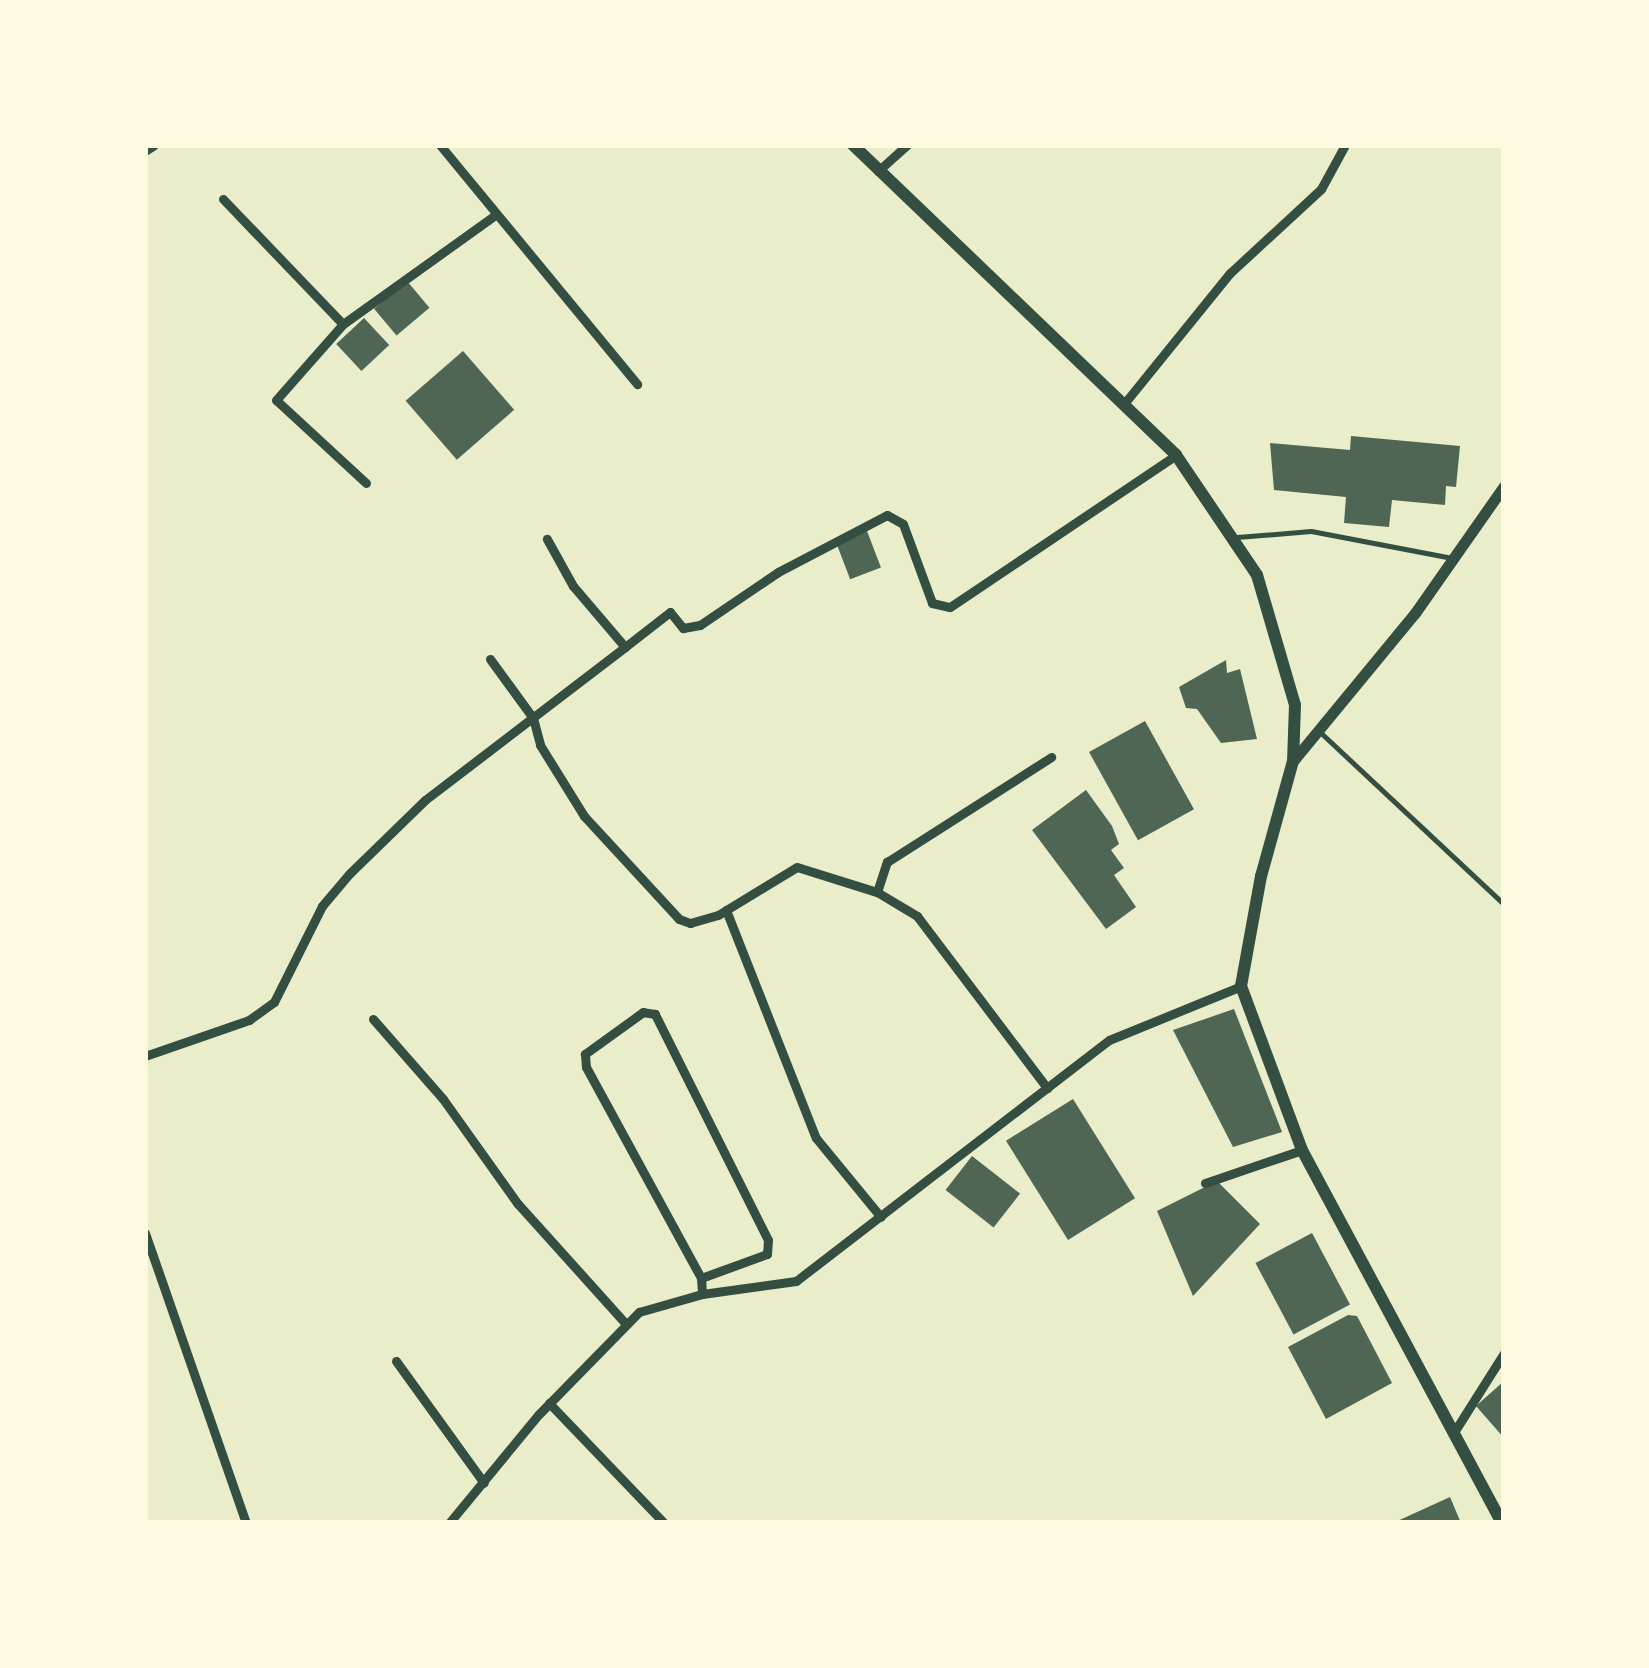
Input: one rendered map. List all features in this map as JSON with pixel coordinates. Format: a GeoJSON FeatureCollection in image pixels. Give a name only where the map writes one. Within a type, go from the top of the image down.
{"type":"FeatureCollection","features":[{"type":"Feature","properties":{"kind":"main road"},"geometry":{"type":"LineString","coordinates":[[145,150],[153,145]]}},
{"type":"Feature","properties":{"kind":"main road"},"geometry":{"type":"LineString","coordinates":[[853,145],[1176,455],[1257,575],[1295,705],[1293,761],[1261,876],[1242,986],[1302,1150],[1456,1429],[1502,1523]]}},
{"type":"Feature","properties":{"kind":"street"},"geometry":{"type":"LineString","coordinates":[[440,145],[637,384]]}},
{"type":"Feature","properties":{"kind":"street"},"geometry":{"type":"LineString","coordinates":[[878,171],[907,145]]}},
{"type":"Feature","properties":{"kind":"street"},"geometry":{"type":"LineString","coordinates":[[1123,405],[1230,273],[1321,189],[1344,145]]}},
{"type":"Feature","properties":{"kind":"street"},"geometry":{"type":"LineString","coordinates":[[223,199],[343,324]]}},
{"type":"Feature","properties":{"kind":"street"},"geometry":{"type":"LineString","coordinates":[[366,483],[276,400],[343,324],[494,215]]}},
{"type":"Feature","properties":{"kind":"street"},"geometry":{"type":"LineString","coordinates":[[145,1056],[249,1020],[274,1002],[322,906],[349,874],[425,800],[670,612],[683,628],[700,625],[778,572],[887,515],[903,524],[932,603],[950,607],[1176,455]]}},
{"type":"Feature","properties":{"kind":"street"},"geometry":{"type":"LineString","coordinates":[[1293,761],[1321,732],[1504,486]]}},
{"type":"Feature","properties":{"kind":"street"},"geometry":{"type":"LineString","coordinates":[[547,539],[573,586],[625,647]]}},
{"type":"Feature","properties":{"kind":"street"},"geometry":{"type":"LineString","coordinates":[[490,659],[532,718],[545,755],[584,816],[678,920],[701,922],[797,867],[877,892],[917,916],[1048,1088]]}},
{"type":"Feature","properties":{"kind":"street"},"geometry":{"type":"LineString","coordinates":[[877,892],[888,862],[1051,757]]}},
{"type":"Feature","properties":{"kind":"street"},"geometry":{"type":"LineString","coordinates":[[726,910],[816,1138],[881,1217]]}},
{"type":"Feature","properties":{"kind":"street"},"geometry":{"type":"LineString","coordinates":[[449,1523],[550,1404],[640,1312],[702,1294],[796,1281],[1108,1040],[1242,986]]}},
{"type":"Feature","properties":{"kind":"street"},"geometry":{"type":"LineString","coordinates":[[701,1278],[766,1254],[768,1240],[656,1014],[643,1012],[586,1054],[586,1067],[701,1278],[702,1294]]}},
{"type":"Feature","properties":{"kind":"street"},"geometry":{"type":"LineString","coordinates":[[373,1019],[443,1099],[518,1204],[626,1324]]}},
{"type":"Feature","properties":{"kind":"street"},"geometry":{"type":"LineString","coordinates":[[1204,1183],[1302,1150]]}},
{"type":"Feature","properties":{"kind":"street"},"geometry":{"type":"LineString","coordinates":[[145,1233],[246,1523]]}},
{"type":"Feature","properties":{"kind":"street"},"geometry":{"type":"LineString","coordinates":[[1456,1429],[1504,1353]]}},
{"type":"Feature","properties":{"kind":"street"},"geometry":{"type":"LineString","coordinates":[[396,1362],[484,1483]]}},
{"type":"Feature","properties":{"kind":"street"},"geometry":{"type":"LineString","coordinates":[[550,1404],[664,1523]]}},
{"type":"Feature","properties":{"kind":"lane"},"geometry":{"type":"LineString","coordinates":[[1234,538],[1311,531],[1454,558]]}},
{"type":"Feature","properties":{"kind":"lane"},"geometry":{"type":"LineString","coordinates":[[1321,732],[1503,900]]}},
{"type":"Feature","properties":{"kind":"building"},"geometry":{"type":"Polygon","coordinates":[[[407,281],[429,308],[397,335],[374,309],[407,281]]]}},
{"type":"Feature","properties":{"kind":"building"},"geometry":{"type":"Polygon","coordinates":[[[364,318],[389,345],[361,371],[336,344],[364,318]]]}},
{"type":"Feature","properties":{"kind":"building"},"geometry":{"type":"Polygon","coordinates":[[[463,351],[514,410],[457,460],[406,401],[463,351]]]}},
{"type":"Feature","properties":{"kind":"building"},"geometry":{"type":"Polygon","coordinates":[[[1351,436],[1460,446],[1456,487],[1446,486],[1445,505],[1392,500],[1389,527],[1344,523],[1346,497],[1274,490],[1270,443],[1350,450],[1351,436]]]}},
{"type":"Feature","properties":{"kind":"building"},"geometry":{"type":"Polygon","coordinates":[[[867,531],[881,567],[850,579],[836,543],[867,531]]]}},
{"type":"Feature","properties":{"kind":"building"},"geometry":{"type":"Polygon","coordinates":[[[1226,660],[1227,673],[1240,669],[1257,739],[1221,743],[1197,709],[1186,708],[1179,687],[1226,660]]]}},
{"type":"Feature","properties":{"kind":"building"},"geometry":{"type":"Polygon","coordinates":[[[1145,721],[1194,809],[1138,840],[1089,752],[1145,721]]]}},
{"type":"Feature","properties":{"kind":"building"},"geometry":{"type":"Polygon","coordinates":[[[1086,790],[1112,826],[1119,844],[1111,850],[1124,868],[1114,875],[1136,907],[1106,929],[1032,830],[1086,790]]]}},
{"type":"Feature","properties":{"kind":"building"},"geometry":{"type":"Polygon","coordinates":[[[1234,1009],[1282,1132],[1233,1147],[1173,1030],[1234,1009]]]}},
{"type":"Feature","properties":{"kind":"building"},"geometry":{"type":"Polygon","coordinates":[[[1073,1099],[1135,1198],[1068,1240],[1006,1141],[1073,1099]]]}},
{"type":"Feature","properties":{"kind":"building"},"geometry":{"type":"Polygon","coordinates":[[[972,1156],[1020,1194],[994,1227],[946,1190],[972,1156]]]}},
{"type":"Feature","properties":{"kind":"building"},"geometry":{"type":"Polygon","coordinates":[[[1217,1181],[1260,1224],[1193,1296],[1157,1211],[1217,1181]]]}},
{"type":"Feature","properties":{"kind":"building"},"geometry":{"type":"Polygon","coordinates":[[[1312,1233],[1350,1305],[1294,1335],[1255,1263],[1312,1233]]]}},
{"type":"Feature","properties":{"kind":"building"},"geometry":{"type":"Polygon","coordinates":[[[1348,1315],[1357,1316],[1392,1383],[1326,1419],[1288,1347],[1348,1315]]]}},
{"type":"Feature","properties":{"kind":"building"},"geometry":{"type":"Polygon","coordinates":[[[1504,1381],[1504,1438],[1476,1406],[1504,1381]]]}},
{"type":"Feature","properties":{"kind":"building"},"geometry":{"type":"Polygon","coordinates":[[[1450,1497],[1461,1523],[1393,1523],[1450,1497]]]}}]}
